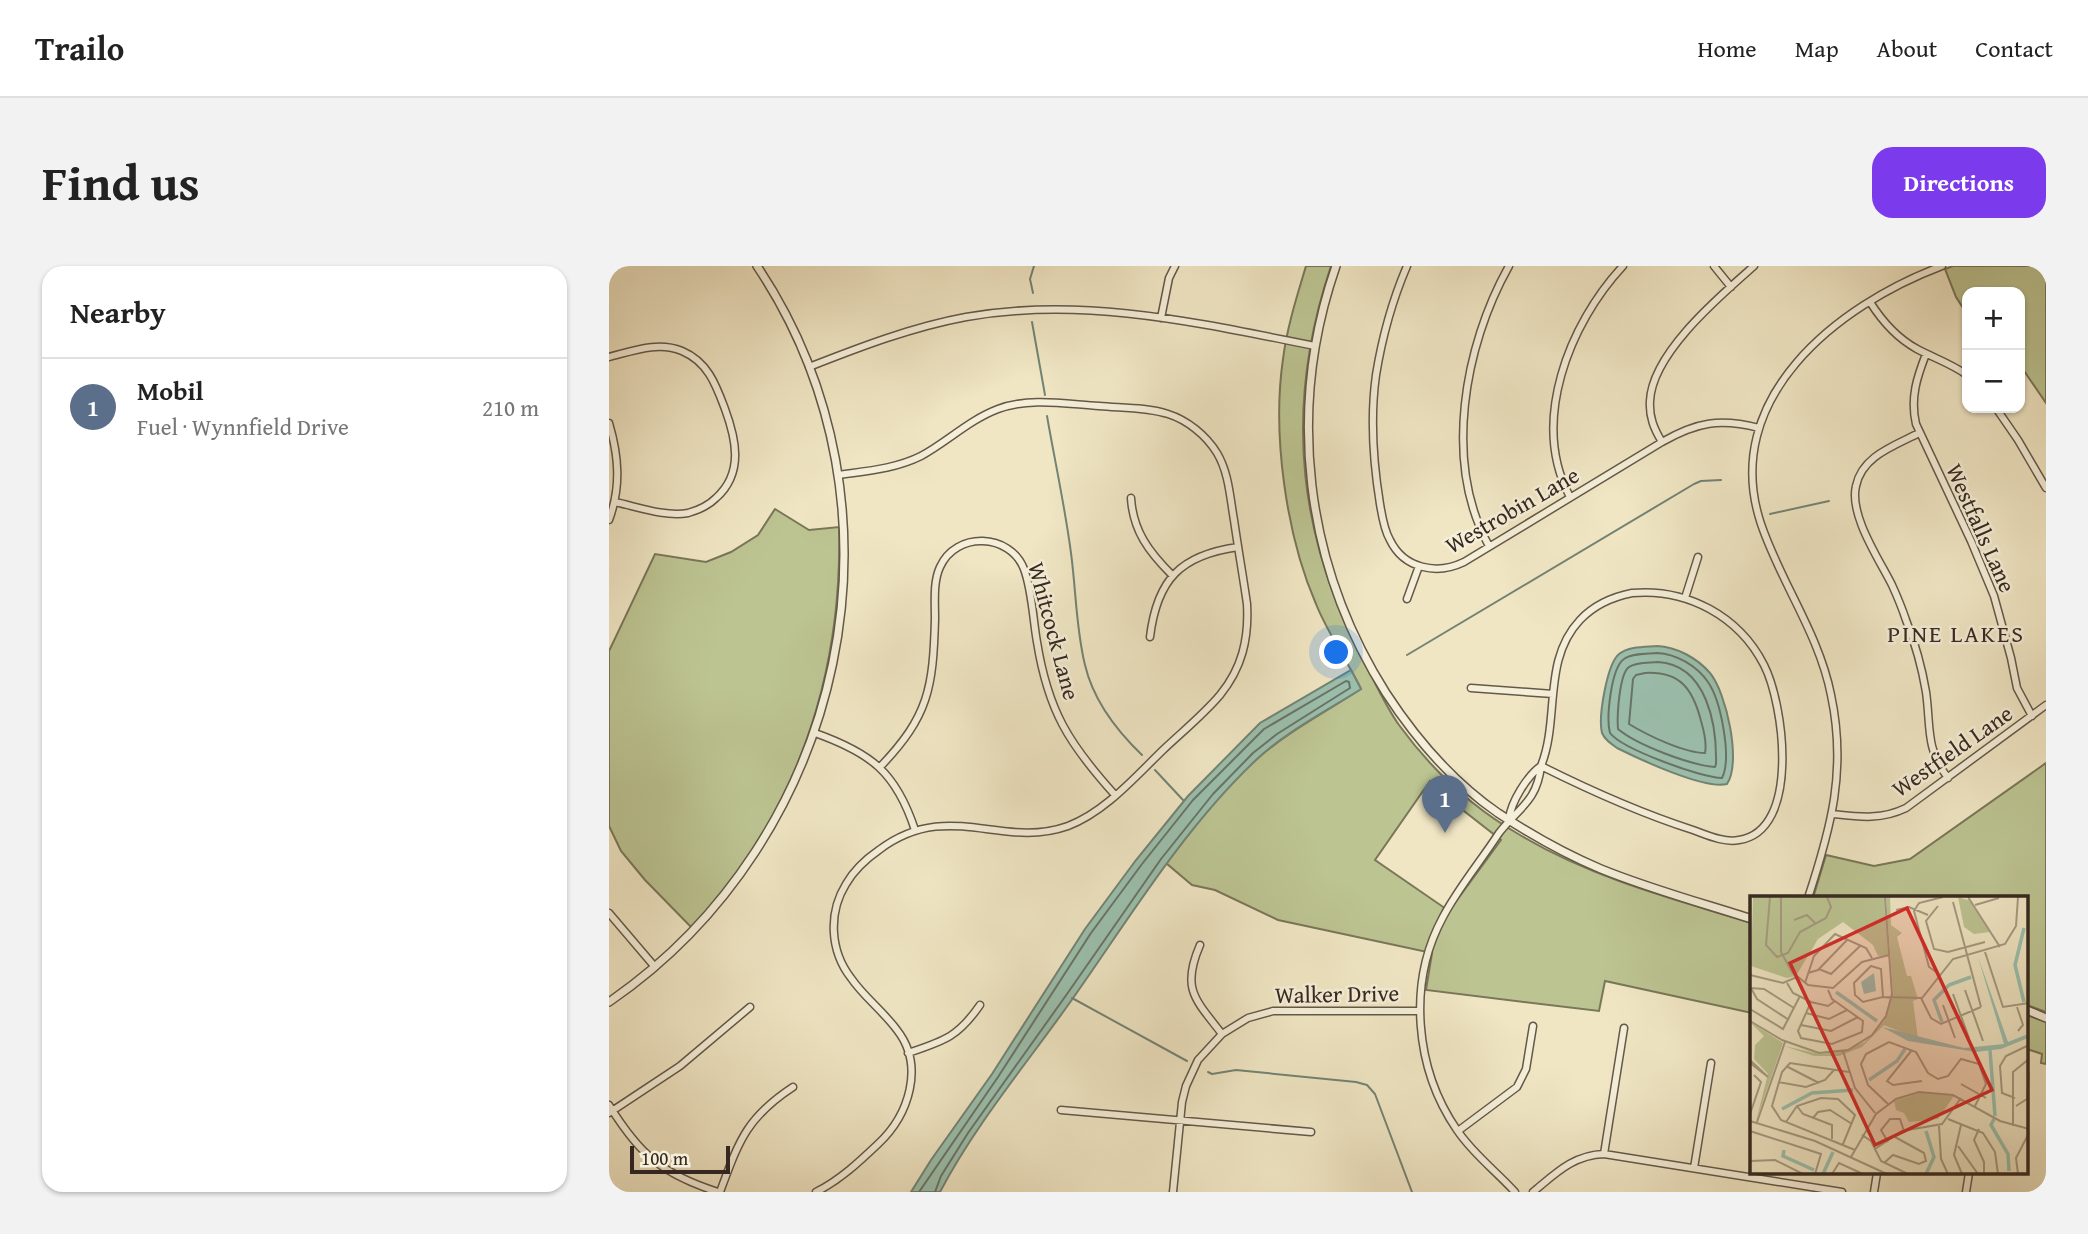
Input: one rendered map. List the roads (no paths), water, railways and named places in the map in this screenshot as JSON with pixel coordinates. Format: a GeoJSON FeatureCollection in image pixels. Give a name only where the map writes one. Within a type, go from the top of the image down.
{"type":"FeatureCollection","features":[{"type":"Feature","properties":{"kind":"street"},"geometry":{"type":"LineString","coordinates":[[609,1002],[655,967],[700,925],[750,862],[788,797],[815,733],[832,671],[841,606],[843,543],[838,475],[828,428],[809,367],[757,266]]}},
{"type":"Feature","properties":{"kind":"street"},"geometry":{"type":"LineString","coordinates":[[1161,318],[1175,266]]}},
{"type":"Feature","properties":{"kind":"street"},"geometry":{"type":"LineString","coordinates":[[1336,266],[1315,346],[1308,409],[1311,485],[1322,547],[1343,611],[1376,676],[1411,729],[1440,762],[1461,783],[1509,819],[1603,870],[1750,918]]}},
{"type":"Feature","properties":{"kind":"street","name":"Westrobin Lane"},"geometry":{"type":"LineString","coordinates":[[1407,266],[1392,306],[1378,362],[1373,444],[1377,485],[1389,539],[1406,559],[1419,566],[1433,569],[1464,562],[1686,430],[1710,423],[1733,423],[1759,428]]}},
{"type":"Feature","properties":{"kind":"street"},"geometry":{"type":"LineString","coordinates":[[1489,547],[1477,520],[1468,481],[1464,437],[1465,397],[1480,329],[1509,266]]}},
{"type":"Feature","properties":{"kind":"street"},"geometry":{"type":"LineString","coordinates":[[1570,497],[1559,471],[1556,454],[1555,418],[1559,383],[1568,352],[1580,326],[1599,294],[1623,266]]}},
{"type":"Feature","properties":{"kind":"street"},"geometry":{"type":"LineString","coordinates":[[1714,266],[1731,286]]}},
{"type":"Feature","properties":{"kind":"street"},"geometry":{"type":"LineString","coordinates":[[1662,442],[1653,424],[1650,410],[1654,381],[1673,347],[1731,286],[1754,266]]}},
{"type":"Feature","properties":{"kind":"street"},"geometry":{"type":"LineString","coordinates":[[1809,896],[1833,814],[1838,763],[1837,734],[1832,696],[1824,666],[1810,628],[1771,550],[1758,516],[1753,475],[1759,428],[1775,391],[1795,364],[1827,333],[1870,302],[1931,268],[1942,266]]}},
{"type":"Feature","properties":{"kind":"street"},"geometry":{"type":"LineString","coordinates":[[1870,302],[1882,320],[1909,344],[1949,363],[1962,372]]}},
{"type":"Feature","properties":{"kind":"street"},"geometry":{"type":"LineString","coordinates":[[809,367],[906,332],[981,315],[1029,310],[1117,312],[1315,346]]}},
{"type":"Feature","properties":{"kind":"street"},"geometry":{"type":"LineString","coordinates":[[609,357],[659,346],[675,348],[695,358],[715,382],[734,437],[736,455],[734,472],[726,488],[695,511],[667,513],[615,502]]}},
{"type":"Feature","properties":{"kind":"street","name":"Westfalls Lane"},"geometry":{"type":"LineString","coordinates":[[1927,354],[1916,381],[1914,417],[1991,589],[2019,694],[2032,716]]}},
{"type":"Feature","properties":{"kind":"street"},"geometry":{"type":"LineString","coordinates":[[820,1191],[851,1169],[885,1138],[899,1120],[910,1089],[908,1053],[897,1030],[847,973],[837,950],[833,924],[839,897],[854,873],[888,843],[915,830],[957,825],[1024,832],[1050,831],[1088,817],[1115,795],[1226,688],[1244,651],[1248,618],[1228,486],[1218,455],[1194,428],[1169,414],[1152,410],[1045,403],[1011,405],[979,417],[928,452],[901,464],[838,475]]}},
{"type":"Feature","properties":{"kind":"street"},"geometry":{"type":"LineString","coordinates":[[1999,413],[2046,488]]}},
{"type":"Feature","properties":{"kind":"street"},"geometry":{"type":"LineString","coordinates":[[609,423],[618,465],[615,502],[609,520]]}},
{"type":"Feature","properties":{"kind":"street"},"geometry":{"type":"LineString","coordinates":[[1919,433],[1879,454],[1866,465],[1858,480],[1854,497],[1859,516],[1912,636],[1924,683],[1931,748],[1937,763],[1948,778]]}},
{"type":"Feature","properties":{"kind":"street"},"geometry":{"type":"LineString","coordinates":[[1131,498],[1135,525],[1141,539],[1150,553],[1172,575]]}},
{"type":"Feature","properties":{"kind":"street","name":"Whitcock Lane"},"geometry":{"type":"LineString","coordinates":[[880,767],[909,734],[926,698],[932,670],[936,584],[941,564],[961,545],[985,540],[1008,549],[1022,566],[1041,665],[1055,709],[1079,753],[1115,795]]}},
{"type":"Feature","properties":{"kind":"street"},"geometry":{"type":"LineString","coordinates":[[1150,636],[1155,606],[1172,575],[1200,556],[1238,547]]}},
{"type":"Feature","properties":{"kind":"street"},"geometry":{"type":"LineString","coordinates":[[1685,598],[1699,557]]}},
{"type":"Feature","properties":{"kind":"street"},"geometry":{"type":"LineString","coordinates":[[1407,599],[1419,566]]}},
{"type":"Feature","properties":{"kind":"street"},"geometry":{"type":"LineString","coordinates":[[1509,819],[1521,811],[1539,782],[1541,766],[1548,744],[1556,664],[1562,647],[1575,625],[1590,611],[1607,601],[1632,593],[1659,593],[1685,598],[1713,610],[1736,627],[1758,655],[1770,681],[1781,733],[1777,802],[1766,826],[1748,838],[1735,841],[1722,839],[1631,809],[1541,766]]}},
{"type":"Feature","properties":{"kind":"street"},"geometry":{"type":"LineString","coordinates":[[1471,688],[1553,694]]}},
{"type":"Feature","properties":{"kind":"street","name":"Westfield Lane"},"geometry":{"type":"LineString","coordinates":[[1833,814],[1869,818],[1887,816],[1915,803],[2046,705]]}},
{"type":"Feature","properties":{"kind":"street"},"geometry":{"type":"LineString","coordinates":[[815,733],[851,747],[880,767],[899,792],[915,830]]}},
{"type":"Feature","properties":{"kind":"street"},"geometry":{"type":"LineString","coordinates":[[1515,1192],[1477,1154],[1458,1131],[1441,1103],[1427,1068],[1420,1011],[1424,969],[1438,926],[1509,819],[1513,804],[1531,775],[1541,766]]}},
{"type":"Feature","properties":{"kind":"street"},"geometry":{"type":"LineString","coordinates":[[609,913],[655,967]]}},
{"type":"Feature","properties":{"kind":"street"},"geometry":{"type":"LineString","coordinates":[[1200,945],[1191,972],[1192,987],[1200,1005],[1221,1034]]}},
{"type":"Feature","properties":{"kind":"street"},"geometry":{"type":"LineString","coordinates":[[908,1053],[949,1038],[968,1021],[980,1005]]}},
{"type":"Feature","properties":{"kind":"street"},"geometry":{"type":"LineString","coordinates":[[750,1007],[680,1066],[610,1110],[635,1143],[656,1163],[680,1178],[719,1192],[748,1127],[769,1104],[793,1087]]}},
{"type":"Feature","properties":{"kind":"street","name":"Walker Drive"},"geometry":{"type":"LineString","coordinates":[[1173,1192],[1179,1121],[1189,1077],[1203,1053],[1221,1034],[1248,1018],[1273,1011],[1420,1011]]}},
{"type":"Feature","properties":{"kind":"street"},"geometry":{"type":"LineString","coordinates":[[2029,1011],[2046,1018]]}},
{"type":"Feature","properties":{"kind":"street"},"geometry":{"type":"LineString","coordinates":[[1458,1131],[1513,1092],[1520,1083],[1526,1069],[1532,1027]]}},
{"type":"Feature","properties":{"kind":"street"},"geometry":{"type":"LineString","coordinates":[[1604,1154],[1624,1028]]}},
{"type":"Feature","properties":{"kind":"street"},"geometry":{"type":"LineString","coordinates":[[1694,1168],[1711,1063]]}},
{"type":"Feature","properties":{"kind":"street"},"geometry":{"type":"LineString","coordinates":[[1061,1110],[1311,1132]]}},
{"type":"Feature","properties":{"kind":"street"},"geometry":{"type":"LineString","coordinates":[[1532,1192],[1573,1161],[1590,1155],[1604,1154],[1842,1192]]}},
{"type":"Feature","properties":{"kind":"street"},"geometry":{"type":"LineString","coordinates":[[1783,1182],[1785,1174]]}},
{"type":"Feature","properties":{"kind":"street"},"geometry":{"type":"LineString","coordinates":[[1874,1192],[1877,1174]]}},
{"type":"Feature","properties":{"kind":"street"},"geometry":{"type":"LineString","coordinates":[[1966,1192],[1969,1174]]}},
{"type":"Feature","properties":{"kind":"water"},"geometry":{"type":"Polygon","coordinates":[[[1657,646],[1679,651],[1693,658],[1716,682],[1722,695],[1732,744],[1733,760],[1727,784],[1717,785],[1672,772],[1617,748],[1603,735],[1602,704],[1607,679],[1615,660],[1619,654],[1628,650],[1657,646]]]}},
{"type":"Feature","properties":{"kind":"water"},"geometry":{"type":"Polygon","coordinates":[[[1351,670],[1361,689],[1267,750],[1228,788],[1178,848],[983,1121],[940,1192],[911,1192],[992,1074],[1085,929],[1188,796],[1260,723],[1351,670]]]}},
{"type":"Feature","properties":{"kind":"waterway"},"geometry":{"type":"LineString","coordinates":[[1033,293],[1030,279],[1034,266]]}},
{"type":"Feature","properties":{"kind":"waterway"},"geometry":{"type":"LineString","coordinates":[[1032,322],[1045,395]]}},
{"type":"Feature","properties":{"kind":"waterway"},"geometry":{"type":"LineString","coordinates":[[1047,416],[1069,536],[1085,665],[1107,714],[1142,755]]}},
{"type":"Feature","properties":{"kind":"waterway"},"geometry":{"type":"LineString","coordinates":[[1407,655],[1694,484],[1721,480]]}},
{"type":"Feature","properties":{"kind":"waterway"},"geometry":{"type":"LineString","coordinates":[[1770,514],[1829,501]]}},
{"type":"Feature","properties":{"kind":"waterway"},"geometry":{"type":"LineString","coordinates":[[1155,770],[1183,800]]}},
{"type":"Feature","properties":{"kind":"waterway"},"geometry":{"type":"LineString","coordinates":[[1072,998],[1187,1061]]}},
{"type":"Feature","properties":{"kind":"waterway"},"geometry":{"type":"LineString","coordinates":[[1208,1072],[1212,1074],[1236,1070],[1367,1085],[1375,1094],[1412,1192]]}},
{"type":"Feature","properties":{"kind":"place","name":"Mobil"},"geometry":{"type":"Point","coordinates":[1445,833]}},
{"type":"Feature","properties":{"kind":"district","name":"PINE LAKES"},"geometry":{"type":"Point","coordinates":[1956,634]}}]}
